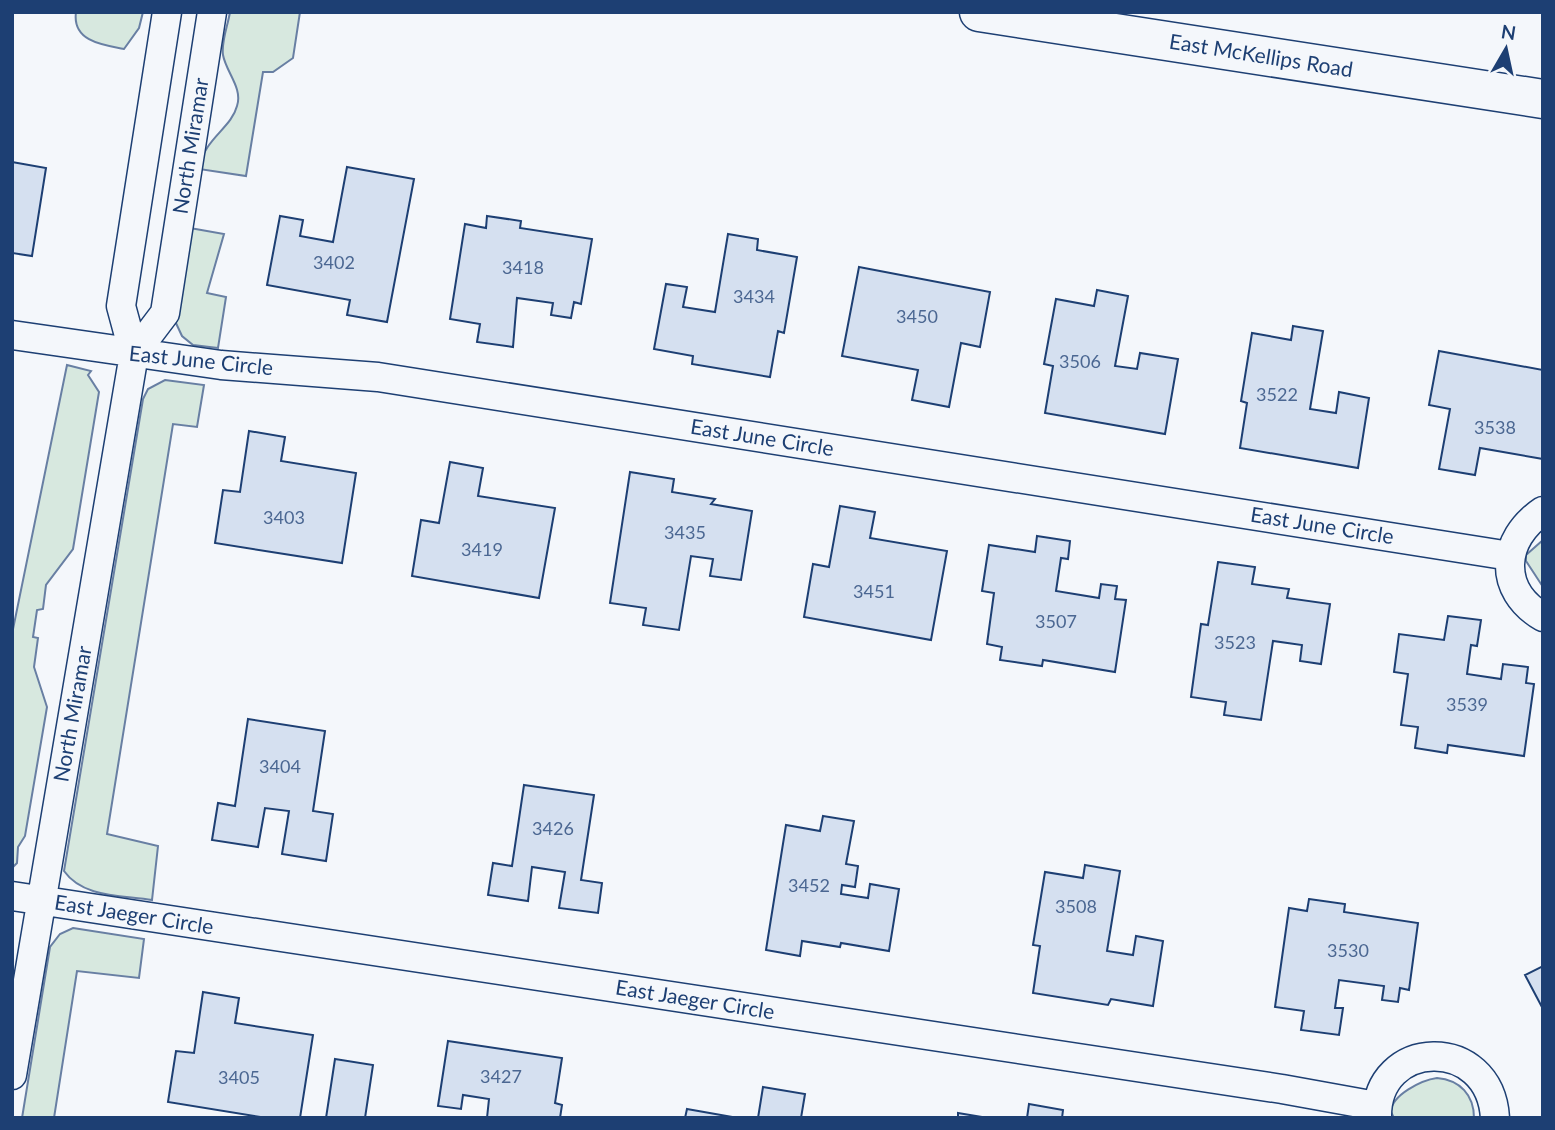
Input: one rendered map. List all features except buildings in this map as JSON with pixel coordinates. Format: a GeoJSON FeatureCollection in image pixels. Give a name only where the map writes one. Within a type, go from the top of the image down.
{"type":"FeatureCollection","features":[{"type":"Feature","properties":{"kind":"main road","name":"East McKellips Road"},"geometry":{"type":"LineString","coordinates":[[979,12],[1543,99]]}},
{"type":"Feature","properties":{"kind":"street","name":"North Miramar"},"geometry":{"type":"LineString","coordinates":[[12,1075],[134,354],[121,306],[167,12]]}},
{"type":"Feature","properties":{"kind":"street","name":"North Miramar"},"geometry":{"type":"LineString","coordinates":[[134,354],[165,313],[212,12]]}},
{"type":"Feature","properties":{"kind":"street","name":"East June Circle"},"geometry":{"type":"LineString","coordinates":[[12,335],[221,365],[378,377],[1510,556]]}},
{"type":"Feature","properties":{"kind":"street"},"geometry":{"type":"LineString","coordinates":[[1543,511],[1528,521],[1516,537],[1510,556],[1511,576],[1518,595],[1531,610],[1543,617]]}},
{"type":"Feature","properties":{"kind":"street","name":"East Jaeger Circle"},"geometry":{"type":"LineString","coordinates":[[12,897],[1282,1089],[1377,1112],[1383,1087],[1395,1070],[1412,1059],[1433,1055],[1453,1058],[1471,1067],[1486,1082],[1494,1101],[1495,1118]]}},
{"type":"Feature","properties":{"kind":"shaded area"},"geometry":{"type":"Polygon","coordinates":[[[76,12],[143,12],[139,28],[124,49],[90,40],[79,29],[76,12]]]}},
{"type":"Feature","properties":{"kind":"shaded area"},"geometry":{"type":"Polygon","coordinates":[[[230,12],[300,12],[293,58],[273,72],[263,72],[246,176],[199,169],[206,149],[229,121],[237,106],[238,93],[223,55],[230,12]]]}},
{"type":"Feature","properties":{"kind":"shaded area"},"geometry":{"type":"Polygon","coordinates":[[[190,228],[224,234],[207,293],[226,297],[218,348],[193,345],[182,336],[175,321],[190,228]]]}},
{"type":"Feature","properties":{"kind":"shaded area"},"geometry":{"type":"Polygon","coordinates":[[[67,365],[91,371],[88,375],[99,392],[73,549],[46,585],[43,609],[37,610],[33,637],[38,638],[34,667],[47,707],[25,836],[18,847],[17,863],[12,868],[12,634],[67,365]]]}},
{"type":"Feature","properties":{"kind":"shaded area"},"geometry":{"type":"Polygon","coordinates":[[[165,380],[204,385],[197,427],[173,424],[107,834],[158,846],[152,900],[92,891],[72,880],[64,871],[143,399],[148,389],[165,380]]]}},
{"type":"Feature","properties":{"kind":"shaded area"},"geometry":{"type":"Polygon","coordinates":[[[1543,540],[1543,587],[1526,561],[1526,555],[1543,540]]]}},
{"type":"Feature","properties":{"kind":"shaded area"},"geometry":{"type":"Polygon","coordinates":[[[73,928],[144,939],[139,978],[77,971],[54,1118],[22,1118],[50,947],[60,934],[73,928]]]}},
{"type":"Feature","properties":{"kind":"shaded area"},"geometry":{"type":"Polygon","coordinates":[[[1437,1078],[1459,1085],[1464,1090],[1471,1102],[1474,1118],[1394,1118],[1392,1106],[1402,1094],[1416,1085],[1437,1078]]]}}]}
